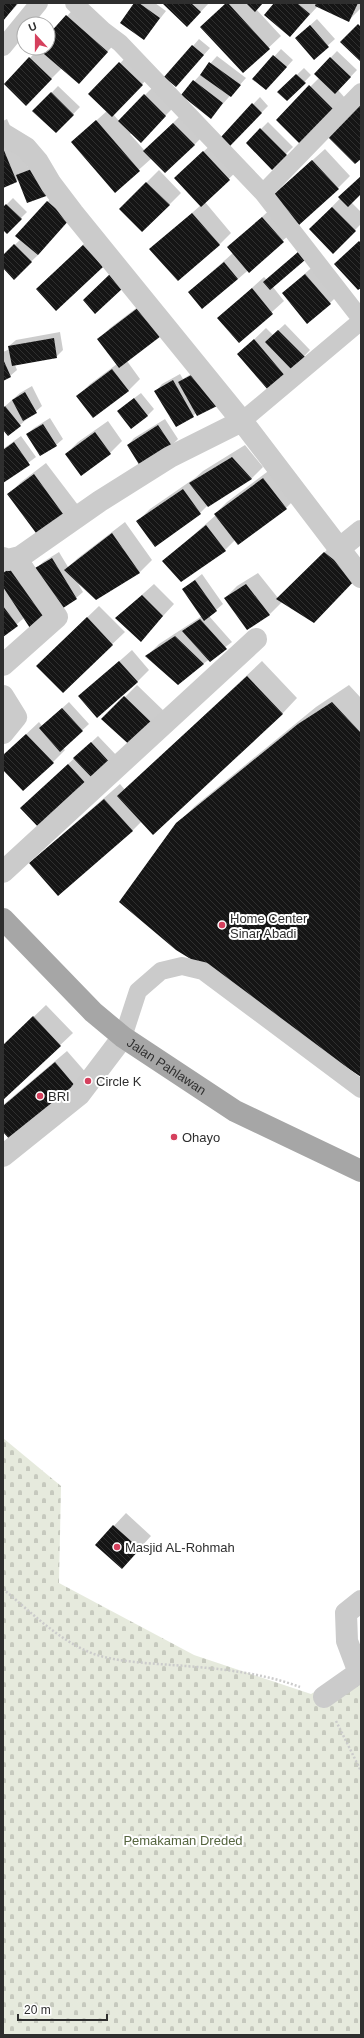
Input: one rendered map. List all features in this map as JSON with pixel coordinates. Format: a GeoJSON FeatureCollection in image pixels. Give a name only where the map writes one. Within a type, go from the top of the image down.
{"type":"FeatureCollection","features":[{"type":"Feature","properties":{"kind":"main road","name":"Jalan Pahlawan"},"geometry":{"type":"LineString","coordinates":[[3,919],[93,1012],[123,1036],[235,1111],[361,1171]]}},
{"type":"Feature","properties":{"kind":"street"},"geometry":{"type":"LineString","coordinates":[[3,134],[26,148],[38,162],[51,184],[73,213],[242,421],[361,577]]}},
{"type":"Feature","properties":{"kind":"street"},"geometry":{"type":"LineString","coordinates":[[3,665],[57,617],[9,559],[170,457],[242,421]]}},
{"type":"Feature","properties":{"kind":"street"},"geometry":{"type":"LineString","coordinates":[[340,548],[361,531]]}},
{"type":"Feature","properties":{"kind":"street"},"geometry":{"type":"LineString","coordinates":[[3,872],[256,639]]}},
{"type":"Feature","properties":{"kind":"street"},"geometry":{"type":"LineString","coordinates":[[3,696],[16,717],[3,733]]}},
{"type":"Feature","properties":{"kind":"street"},"geometry":{"type":"LineString","coordinates":[[3,1156],[79,1095],[123,1036]]}},
{"type":"Feature","properties":{"kind":"street"},"geometry":{"type":"LineString","coordinates":[[324,1697],[360,1672],[346,1641],[346,1613],[361,1601]]}},
{"type":"Feature","properties":{"kind":"lane"},"geometry":{"type":"LineString","coordinates":[[3,47],[39,3]]}},
{"type":"Feature","properties":{"kind":"lane"},"geometry":{"type":"LineString","coordinates":[[74,3],[104,31],[120,43],[263,193],[361,320],[242,421]]}},
{"type":"Feature","properties":{"kind":"lane"},"geometry":{"type":"LineString","coordinates":[[263,193],[361,92]]}},
{"type":"Feature","properties":{"kind":"lane"},"geometry":{"type":"LineString","coordinates":[[123,1036],[138,991],[161,971],[182,966],[203,971],[361,1089]]}},
{"type":"Feature","properties":{"kind":"path"},"geometry":{"type":"LineString","coordinates":[[3,1589],[66,1640],[94,1654],[131,1662],[213,1668],[263,1677],[284,1681],[324,1697],[361,1771]]}},
{"type":"Feature","properties":{"kind":"green space","name":"Pemakaman Dreded"},"geometry":{"type":"Polygon","coordinates":[[[3,1438],[61,1486],[59,1583],[194,1655],[311,1694],[361,1664],[361,2035],[3,2035],[3,1438]]]}},
{"type":"Feature","properties":{"kind":"building"},"geometry":{"type":"Polygon","coordinates":[[[3,3],[17,4],[3,21],[3,3]]]}},
{"type":"Feature","properties":{"kind":"building"},"geometry":{"type":"Polygon","coordinates":[[[134,3],[139,3],[160,18],[144,40],[120,23],[134,3]]]}},
{"type":"Feature","properties":{"kind":"building"},"geometry":{"type":"Polygon","coordinates":[[[162,3],[191,3],[201,12],[187,27],[162,3]]]}},
{"type":"Feature","properties":{"kind":"building"},"geometry":{"type":"Polygon","coordinates":[[[226,3],[228,3],[270,49],[243,73],[200,27],[226,3]]]}},
{"type":"Feature","properties":{"kind":"building"},"geometry":{"type":"Polygon","coordinates":[[[246,3],[263,3],[255,12],[246,3]]]}},
{"type":"Feature","properties":{"kind":"building"},"geometry":{"type":"Polygon","coordinates":[[[274,3],[297,3],[310,14],[290,37],[264,15],[274,3]]]}},
{"type":"Feature","properties":{"kind":"building"},"geometry":{"type":"Polygon","coordinates":[[[316,3],[358,3],[349,22],[315,6],[316,3]]]}},
{"type":"Feature","properties":{"kind":"building"},"geometry":{"type":"Polygon","coordinates":[[[66,15],[108,52],[79,84],[46,56],[56,56],[56,26],[66,15]]]}},
{"type":"Feature","properties":{"kind":"building"},"geometry":{"type":"Polygon","coordinates":[[[358,24],[361,27],[361,62],[340,42],[358,24]]]}},
{"type":"Feature","properties":{"kind":"building"},"geometry":{"type":"Polygon","coordinates":[[[310,25],[329,47],[314,60],[295,38],[310,25]]]}},
{"type":"Feature","properties":{"kind":"building"},"geometry":{"type":"Polygon","coordinates":[[[192,45],[204,55],[176,87],[164,77],[192,45]]]}},
{"type":"Feature","properties":{"kind":"building"},"geometry":{"type":"Polygon","coordinates":[[[273,55],[287,67],[266,90],[252,79],[273,55]]]}},
{"type":"Feature","properties":{"kind":"building"},"geometry":{"type":"Polygon","coordinates":[[[29,57],[52,79],[26,106],[4,84],[29,57]]]}},
{"type":"Feature","properties":{"kind":"building"},"geometry":{"type":"Polygon","coordinates":[[[330,57],[351,77],[335,94],[314,74],[330,57]]]}},
{"type":"Feature","properties":{"kind":"building"},"geometry":{"type":"Polygon","coordinates":[[[119,62],[143,85],[112,117],[88,94],[119,62]]]}},
{"type":"Feature","properties":{"kind":"building"},"geometry":{"type":"Polygon","coordinates":[[[209,62],[241,85],[231,97],[200,75],[209,62]]]}},
{"type":"Feature","properties":{"kind":"building"},"geometry":{"type":"Polygon","coordinates":[[[296,74],[306,83],[287,101],[277,92],[296,74]]]}},
{"type":"Feature","properties":{"kind":"building"},"geometry":{"type":"Polygon","coordinates":[[[193,80],[223,103],[211,119],[181,95],[193,80]]]}},
{"type":"Feature","properties":{"kind":"building"},"geometry":{"type":"Polygon","coordinates":[[[309,85],[334,110],[300,144],[276,120],[309,85]]]}},
{"type":"Feature","properties":{"kind":"building"},"geometry":{"type":"Polygon","coordinates":[[[51,92],[74,115],[56,133],[32,111],[51,92]]]}},
{"type":"Feature","properties":{"kind":"building"},"geometry":{"type":"Polygon","coordinates":[[[144,94],[166,116],[141,143],[118,121],[144,94]]]}},
{"type":"Feature","properties":{"kind":"building"},"geometry":{"type":"Polygon","coordinates":[[[252,103],[262,113],[230,146],[221,137],[252,103]]]}},
{"type":"Feature","properties":{"kind":"building"},"geometry":{"type":"Polygon","coordinates":[[[361,104],[361,159],[355,164],[325,134],[361,104]]]}},
{"type":"Feature","properties":{"kind":"building"},"geometry":{"type":"Polygon","coordinates":[[[96,120],[140,171],[115,193],[71,142],[96,120]]]}},
{"type":"Feature","properties":{"kind":"building"},"geometry":{"type":"Polygon","coordinates":[[[173,123],[195,145],[165,173],[143,151],[173,123]]]}},
{"type":"Feature","properties":{"kind":"building"},"geometry":{"type":"Polygon","coordinates":[[[260,128],[287,155],[272,170],[246,143],[260,128]]]}},
{"type":"Feature","properties":{"kind":"building"},"geometry":{"type":"Polygon","coordinates":[[[3,148],[17,182],[3,188],[3,148]]]}},
{"type":"Feature","properties":{"kind":"building"},"geometry":{"type":"Polygon","coordinates":[[[203,151],[230,180],[201,207],[174,178],[203,151]]]}},
{"type":"Feature","properties":{"kind":"building"},"geometry":{"type":"Polygon","coordinates":[[[312,160],[339,189],[299,225],[272,196],[312,160]]]}},
{"type":"Feature","properties":{"kind":"building"},"geometry":{"type":"Polygon","coordinates":[[[37,167],[49,195],[27,203],[16,175],[37,167]]]}},
{"type":"Feature","properties":{"kind":"building"},"geometry":{"type":"Polygon","coordinates":[[[361,176],[361,194],[348,207],[338,197],[361,176]]]}},
{"type":"Feature","properties":{"kind":"building"},"geometry":{"type":"Polygon","coordinates":[[[146,182],[170,205],[142,232],[119,209],[146,182]]]}},
{"type":"Feature","properties":{"kind":"building"},"geometry":{"type":"Polygon","coordinates":[[[47,201],[69,220],[38,255],[15,236],[47,201]]]}},
{"type":"Feature","properties":{"kind":"building"},"geometry":{"type":"Polygon","coordinates":[[[6,204],[22,219],[7,234],[3,230],[3,207],[6,204]]]}},
{"type":"Feature","properties":{"kind":"building"},"geometry":{"type":"Polygon","coordinates":[[[332,207],[356,231],[333,254],[309,229],[332,207]]]}},
{"type":"Feature","properties":{"kind":"building"},"geometry":{"type":"Polygon","coordinates":[[[192,213],[220,245],[178,281],[149,249],[192,213]]]}},
{"type":"Feature","properties":{"kind":"building"},"geometry":{"type":"Polygon","coordinates":[[[262,217],[284,242],[249,273],[227,247],[262,217]]]}},
{"type":"Feature","properties":{"kind":"building"},"geometry":{"type":"Polygon","coordinates":[[[359,241],[361,243],[361,288],[358,290],[334,264],[359,241]]]}},
{"type":"Feature","properties":{"kind":"building"},"geometry":{"type":"Polygon","coordinates":[[[14,244],[32,262],[14,280],[3,268],[3,255],[14,244]]]}},
{"type":"Feature","properties":{"kind":"building"},"geometry":{"type":"Polygon","coordinates":[[[83,245],[103,267],[56,311],[36,289],[83,245]]]}},
{"type":"Feature","properties":{"kind":"building"},"geometry":{"type":"Polygon","coordinates":[[[298,252],[305,260],[270,290],[263,282],[298,252]]]}},
{"type":"Feature","properties":{"kind":"building"},"geometry":{"type":"Polygon","coordinates":[[[224,262],[238,279],[202,309],[188,292],[224,262]]]}},
{"type":"Feature","properties":{"kind":"building"},"geometry":{"type":"Polygon","coordinates":[[[110,274],[123,288],[95,314],[83,300],[110,274]]]}},
{"type":"Feature","properties":{"kind":"building"},"geometry":{"type":"Polygon","coordinates":[[[305,274],[331,304],[307,324],[282,293],[305,274]]]}},
{"type":"Feature","properties":{"kind":"building"},"geometry":{"type":"Polygon","coordinates":[[[252,288],[273,314],[239,343],[217,318],[252,288]]]}},
{"type":"Feature","properties":{"kind":"building"},"geometry":{"type":"Polygon","coordinates":[[[139,307],[161,336],[119,368],[97,339],[139,307]]]}},
{"type":"Feature","properties":{"kind":"building"},"geometry":{"type":"Polygon","coordinates":[[[278,330],[305,357],[292,370],[265,342],[278,330]]]}},
{"type":"Feature","properties":{"kind":"building"},"geometry":{"type":"Polygon","coordinates":[[[54,338],[57,358],[12,366],[8,346],[54,338]]]}},
{"type":"Feature","properties":{"kind":"building"},"geometry":{"type":"Polygon","coordinates":[[[254,339],[286,377],[269,391],[237,354],[254,339]]]}},
{"type":"Feature","properties":{"kind":"building"},"geometry":{"type":"Polygon","coordinates":[[[3,359],[11,377],[3,381],[3,359]]]}},
{"type":"Feature","properties":{"kind":"building"},"geometry":{"type":"Polygon","coordinates":[[[112,369],[129,391],[93,418],[76,396],[112,369]]]}},
{"type":"Feature","properties":{"kind":"building"},"geometry":{"type":"Polygon","coordinates":[[[199,371],[217,406],[197,416],[178,382],[199,371]]]}},
{"type":"Feature","properties":{"kind":"building"},"geometry":{"type":"Polygon","coordinates":[[[173,380],[194,417],[176,427],[154,391],[173,380]]]}},
{"type":"Feature","properties":{"kind":"building"},"geometry":{"type":"Polygon","coordinates":[[[25,392],[37,413],[23,421],[12,400],[25,392]]]}},
{"type":"Feature","properties":{"kind":"building"},"geometry":{"type":"Polygon","coordinates":[[[134,398],[148,416],[131,429],[117,411],[134,398]]]}},
{"type":"Feature","properties":{"kind":"building"},"geometry":{"type":"Polygon","coordinates":[[[5,406],[21,426],[8,436],[3,430],[3,408],[5,406]]]}},
{"type":"Feature","properties":{"kind":"building"},"geometry":{"type":"Polygon","coordinates":[[[43,424],[57,446],[40,456],[26,434],[43,424]]]}},
{"type":"Feature","properties":{"kind":"building"},"geometry":{"type":"Polygon","coordinates":[[[158,425],[172,446],[140,466],[127,445],[158,425]]]}},
{"type":"Feature","properties":{"kind":"building"},"geometry":{"type":"Polygon","coordinates":[[[95,432],[111,454],[81,476],[65,454],[95,432]]]}},
{"type":"Feature","properties":{"kind":"building"},"geometry":{"type":"Polygon","coordinates":[[[14,442],[30,465],[3,483],[3,450],[14,442]]]}},
{"type":"Feature","properties":{"kind":"building"},"geometry":{"type":"Polygon","coordinates":[[[232,457],[252,479],[208,507],[189,483],[232,457]]]}},
{"type":"Feature","properties":{"kind":"building"},"geometry":{"type":"Polygon","coordinates":[[[34,474],[66,518],[39,537],[7,494],[34,474]]]}},
{"type":"Feature","properties":{"kind":"building"},"geometry":{"type":"Polygon","coordinates":[[[263,478],[287,509],[238,545],[214,514],[263,478]]]}},
{"type":"Feature","properties":{"kind":"building"},"geometry":{"type":"Polygon","coordinates":[[[183,489],[201,514],[155,547],[136,521],[183,489]]]}},
{"type":"Feature","properties":{"kind":"building"},"geometry":{"type":"Polygon","coordinates":[[[206,525],[226,551],[181,582],[162,561],[206,525]]]}},
{"type":"Feature","properties":{"kind":"building"},"geometry":{"type":"Polygon","coordinates":[[[112,533],[140,573],[96,600],[64,570],[112,533]]]}},
{"type":"Feature","properties":{"kind":"building"},"geometry":{"type":"Polygon","coordinates":[[[324,552],[357,578],[314,623],[276,599],[324,552]]]}},
{"type":"Feature","properties":{"kind":"building"},"geometry":{"type":"Polygon","coordinates":[[[52,558],[77,599],[60,610],[35,568],[52,558]]]}},
{"type":"Feature","properties":{"kind":"building"},"geometry":{"type":"Polygon","coordinates":[[[14,566],[47,616],[30,628],[3,587],[3,573],[14,566]]]}},
{"type":"Feature","properties":{"kind":"building"},"geometry":{"type":"Polygon","coordinates":[[[195,580],[217,611],[204,621],[182,589],[195,580]]]}},
{"type":"Feature","properties":{"kind":"building"},"geometry":{"type":"Polygon","coordinates":[[[246,584],[270,615],[247,630],[224,598],[246,584]]]}},
{"type":"Feature","properties":{"kind":"building"},"geometry":{"type":"Polygon","coordinates":[[[142,595],[163,616],[141,642],[115,618],[142,595]]]}},
{"type":"Feature","properties":{"kind":"building"},"geometry":{"type":"Polygon","coordinates":[[[3,606],[18,626],[3,637],[3,606]]]}},
{"type":"Feature","properties":{"kind":"building"},"geometry":{"type":"Polygon","coordinates":[[[87,617],[113,645],[63,693],[36,666],[87,617]]]}},
{"type":"Feature","properties":{"kind":"building"},"geometry":{"type":"Polygon","coordinates":[[[200,619],[227,649],[210,662],[182,631],[200,619]]]}},
{"type":"Feature","properties":{"kind":"building"},"geometry":{"type":"Polygon","coordinates":[[[175,636],[204,664],[178,685],[145,656],[175,636]]]}},
{"type":"Feature","properties":{"kind":"building"},"geometry":{"type":"Polygon","coordinates":[[[119,661],[138,682],[97,718],[78,696],[119,661]]]}},
{"type":"Feature","properties":{"kind":"building"},"geometry":{"type":"Polygon","coordinates":[[[247,676],[283,714],[153,835],[117,796],[247,676]]]}},
{"type":"Feature","properties":{"kind":"building"},"geometry":{"type":"Polygon","coordinates":[[[124,696],[155,726],[133,748],[101,719],[124,696]]]}},
{"type":"Feature","properties":{"kind":"building"},"geometry":{"type":"Polygon","coordinates":[[[332,702],[361,733],[361,1077],[307,1041],[236,987],[176,950],[119,902],[176,823],[298,724],[332,702]]]}},
{"type":"Feature","properties":{"kind":"building"},"geometry":{"type":"Polygon","coordinates":[[[62,708],[83,731],[60,752],[39,728],[62,708]]]}},
{"type":"Feature","properties":{"kind":"building"},"geometry":{"type":"Polygon","coordinates":[[[26,734],[54,763],[23,791],[3,770],[3,755],[26,734]]]}},
{"type":"Feature","properties":{"kind":"building"},"geometry":{"type":"Polygon","coordinates":[[[91,742],[113,766],[96,782],[73,758],[91,742]]]}},
{"type":"Feature","properties":{"kind":"building"},"geometry":{"type":"Polygon","coordinates":[[[68,764],[89,787],[42,831],[20,808],[68,764]]]}},
{"type":"Feature","properties":{"kind":"building"},"geometry":{"type":"Polygon","coordinates":[[[104,799],[133,831],[58,896],[29,863],[104,799]]]}},
{"type":"Feature","properties":{"kind":"building"},"geometry":{"type":"Polygon","coordinates":[[[33,1016],[61,1046],[3,1100],[3,1045],[33,1016]]]}},
{"type":"Feature","properties":{"kind":"building","name":"BRI"},"geometry":{"type":"Polygon","coordinates":[[[55,1062],[76,1087],[12,1142],[3,1132],[3,1106],[55,1062]]]}},
{"type":"Feature","properties":{"kind":"building","name":"Masjid AL-Rohmah"},"geometry":{"type":"Polygon","coordinates":[[[113,1525],[140,1549],[122,1569],[95,1545],[113,1525]]]}},
{"type":"Feature","properties":{"kind":"place","name":"Home Center Sinar Abadi"},"geometry":{"type":"Point","coordinates":[222,925]}},
{"type":"Feature","properties":{"kind":"place","name":"Circle K"},"geometry":{"type":"Point","coordinates":[88,1081]}},
{"type":"Feature","properties":{"kind":"place","name":"BRI"},"geometry":{"type":"Point","coordinates":[40,1096]}},
{"type":"Feature","properties":{"kind":"place","name":"Ohayo"},"geometry":{"type":"Point","coordinates":[174,1137]}},
{"type":"Feature","properties":{"kind":"place","name":"Masjid AL-Rohmah"},"geometry":{"type":"Point","coordinates":[117,1547]}}]}
